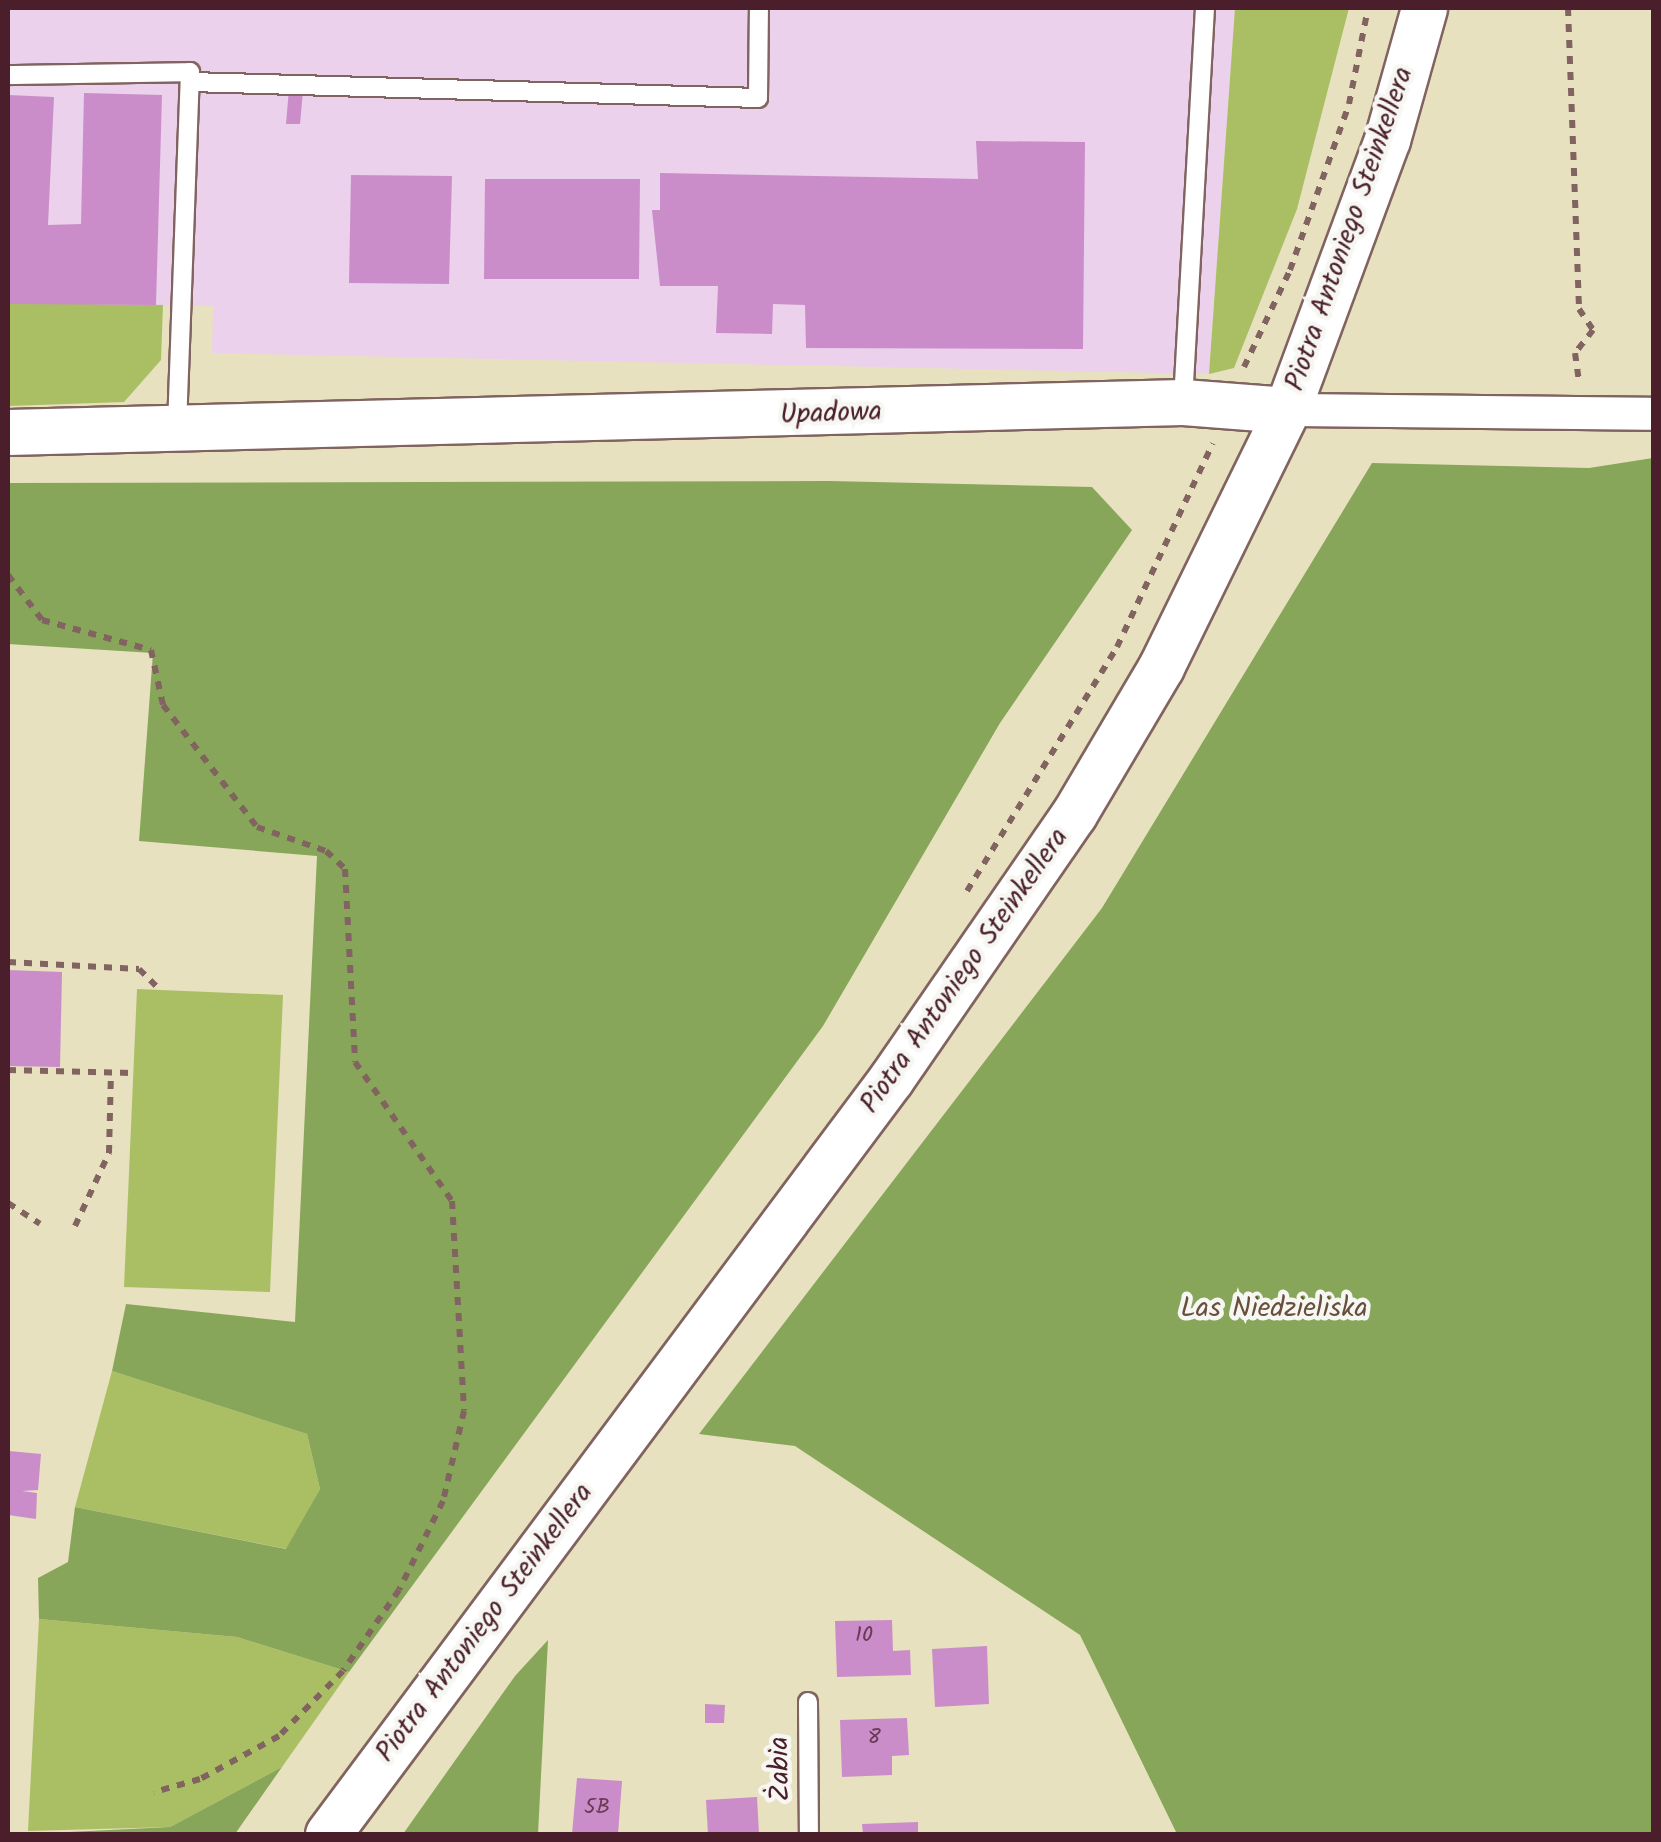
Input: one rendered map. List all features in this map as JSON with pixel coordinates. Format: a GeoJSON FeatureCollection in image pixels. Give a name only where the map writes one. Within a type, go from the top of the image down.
{"type":"FeatureCollection","features":[{"type":"Feature","properties":{"kind":"street","name":"Piotra Antoniego Steinkellera"},"geometry":{"type":"LineString","coordinates":[[328,1834],[992,938],[1161,667],[1287,410],[1381,158],[1424,8]]}},
{"type":"Feature","properties":{"kind":"street","name":"Upadowa"},"geometry":{"type":"LineString","coordinates":[[8,432],[1204,404],[1287,410],[1654,414]]}},
{"type":"Feature","properties":{"kind":"lane"},"geometry":{"type":"LineString","coordinates":[[190,82],[758,98],[759,8]]}},
{"type":"Feature","properties":{"kind":"lane"},"geometry":{"type":"LineString","coordinates":[[1204,8],[1204,404]]}},
{"type":"Feature","properties":{"kind":"lane"},"geometry":{"type":"LineString","coordinates":[[8,75],[190,72],[176,430]]}},
{"type":"Feature","properties":{"kind":"lane","name":"Żabia"},"geometry":{"type":"LineString","coordinates":[[808,1702],[810,1834]]}},
{"type":"Feature","properties":{"kind":"path"},"geometry":{"type":"LineString","coordinates":[[959,902],[1117,647],[1204,404],[1290,270],[1349,104],[1368,8]]}},
{"type":"Feature","properties":{"kind":"path"},"geometry":{"type":"LineString","coordinates":[[1568,8],[1577,290],[1593,330],[1576,353],[1583,412]]}},
{"type":"Feature","properties":{"kind":"path"},"geometry":{"type":"LineString","coordinates":[[8,574],[42,620],[152,650],[163,705],[256,827],[326,851],[346,868],[355,1062],[452,1202],[464,1411],[442,1500],[399,1590],[343,1671],[279,1736],[200,1779],[154,1792]]}},
{"type":"Feature","properties":{"kind":"path"},"geometry":{"type":"LineString","coordinates":[[8,962],[139,969],[160,990]]}},
{"type":"Feature","properties":{"kind":"path"},"geometry":{"type":"LineString","coordinates":[[8,1070],[134,1073]]}},
{"type":"Feature","properties":{"kind":"path"},"geometry":{"type":"LineString","coordinates":[[75,1226],[108,1154],[112,1074]]}},
{"type":"Feature","properties":{"kind":"path"},"geometry":{"type":"LineString","coordinates":[[8,1203],[40,1224]]}},
{"type":"Feature","properties":{"kind":"shaded area"},"geometry":{"type":"Polygon","coordinates":[[[8,8],[1235,8],[1209,374],[212,353],[213,306],[8,304],[8,8]]]}},
{"type":"Feature","properties":{"kind":"green space"},"geometry":{"type":"Polygon","coordinates":[[[1235,8],[1349,8],[1297,209],[1234,368],[1209,374],[1235,8]]]}},
{"type":"Feature","properties":{"kind":"green space"},"geometry":{"type":"Polygon","coordinates":[[[8,303],[163,305],[161,360],[124,402],[8,406],[8,303]]]}},
{"type":"Feature","properties":{"kind":"green space","name":"Las Niedzieliska"},"geometry":{"type":"Polygon","coordinates":[[[1653,458],[1653,1834],[1177,1834],[1080,1635],[795,1446],[699,1434],[1102,908],[1372,463],[1589,468],[1653,458]]]}},
{"type":"Feature","properties":{"kind":"green space"},"geometry":{"type":"Polygon","coordinates":[[[829,481],[1092,487],[1132,530],[1000,723],[823,1026],[349,1672],[237,1637],[39,1619],[38,1578],[68,1562],[75,1507],[286,1549],[320,1489],[307,1434],[112,1371],[126,1304],[295,1322],[317,856],[139,841],[153,653],[8,644],[8,483],[829,481]]]}},
{"type":"Feature","properties":{"kind":"green space"},"geometry":{"type":"Polygon","coordinates":[[[137,989],[283,995],[270,1292],[124,1287],[137,989]]]}},
{"type":"Feature","properties":{"kind":"green space"},"geometry":{"type":"Polygon","coordinates":[[[112,1371],[307,1434],[320,1489],[287,1549],[75,1507],[112,1371]]]}},
{"type":"Feature","properties":{"kind":"green space"},"geometry":{"type":"Polygon","coordinates":[[[39,1619],[237,1637],[349,1672],[282,1767],[170,1827],[28,1831],[39,1619]]]}},
{"type":"Feature","properties":{"kind":"green space"},"geometry":{"type":"Polygon","coordinates":[[[548,1640],[538,1834],[403,1834],[515,1676],[548,1640]]]}},
{"type":"Feature","properties":{"kind":"green space"},"geometry":{"type":"Polygon","coordinates":[[[282,1767],[235,1834],[28,1834],[170,1827],[282,1767]]]}},
{"type":"Feature","properties":{"kind":"building"},"geometry":{"type":"Polygon","coordinates":[[[289,89],[303,91],[300,124],[286,124],[289,89]]]}},
{"type":"Feature","properties":{"kind":"building"},"geometry":{"type":"Polygon","coordinates":[[[84,93],[162,95],[156,305],[8,304],[8,95],[54,97],[48,225],[81,224],[84,93]]]}},
{"type":"Feature","properties":{"kind":"building"},"geometry":{"type":"Polygon","coordinates":[[[976,141],[1085,142],[1083,349],[806,348],[805,305],[773,304],[772,334],[716,333],[718,286],[660,286],[652,210],[660,210],[660,173],[978,179],[976,141]]]}},
{"type":"Feature","properties":{"kind":"building"},"geometry":{"type":"Polygon","coordinates":[[[351,175],[452,176],[449,284],[349,283],[351,175]]]}},
{"type":"Feature","properties":{"kind":"building"},"geometry":{"type":"Polygon","coordinates":[[[485,179],[640,179],[639,279],[484,279],[485,179]]]}},
{"type":"Feature","properties":{"kind":"building"},"geometry":{"type":"Polygon","coordinates":[[[8,970],[62,972],[60,1067],[8,1066],[8,970]]]}},
{"type":"Feature","properties":{"kind":"building"},"geometry":{"type":"Polygon","coordinates":[[[9,1451],[41,1454],[38,1490],[22,1491],[37,1493],[36,1519],[8,1515],[9,1451]]]}},
{"type":"Feature","properties":{"kind":"building"},"geometry":{"type":"Polygon","coordinates":[[[892,1620],[893,1651],[910,1650],[911,1675],[837,1677],[835,1621],[892,1620]]]}},
{"type":"Feature","properties":{"kind":"building"},"geometry":{"type":"Polygon","coordinates":[[[987,1646],[989,1704],[935,1707],[932,1649],[987,1646]]]}},
{"type":"Feature","properties":{"kind":"building"},"geometry":{"type":"Polygon","coordinates":[[[705,1704],[725,1705],[724,1723],[705,1723],[705,1704]]]}},
{"type":"Feature","properties":{"kind":"building"},"geometry":{"type":"Polygon","coordinates":[[[907,1718],[909,1755],[892,1756],[892,1775],[842,1777],[840,1720],[907,1718]]]}},
{"type":"Feature","properties":{"kind":"building"},"geometry":{"type":"Polygon","coordinates":[[[577,1778],[622,1781],[618,1834],[572,1834],[577,1778]]]}},
{"type":"Feature","properties":{"kind":"building"},"geometry":{"type":"Polygon","coordinates":[[[757,1797],[759,1834],[708,1834],[706,1800],[757,1797]]]}},
{"type":"Feature","properties":{"kind":"building"},"geometry":{"type":"Polygon","coordinates":[[[918,1822],[918,1834],[863,1834],[862,1824],[918,1822]]]}}]}
